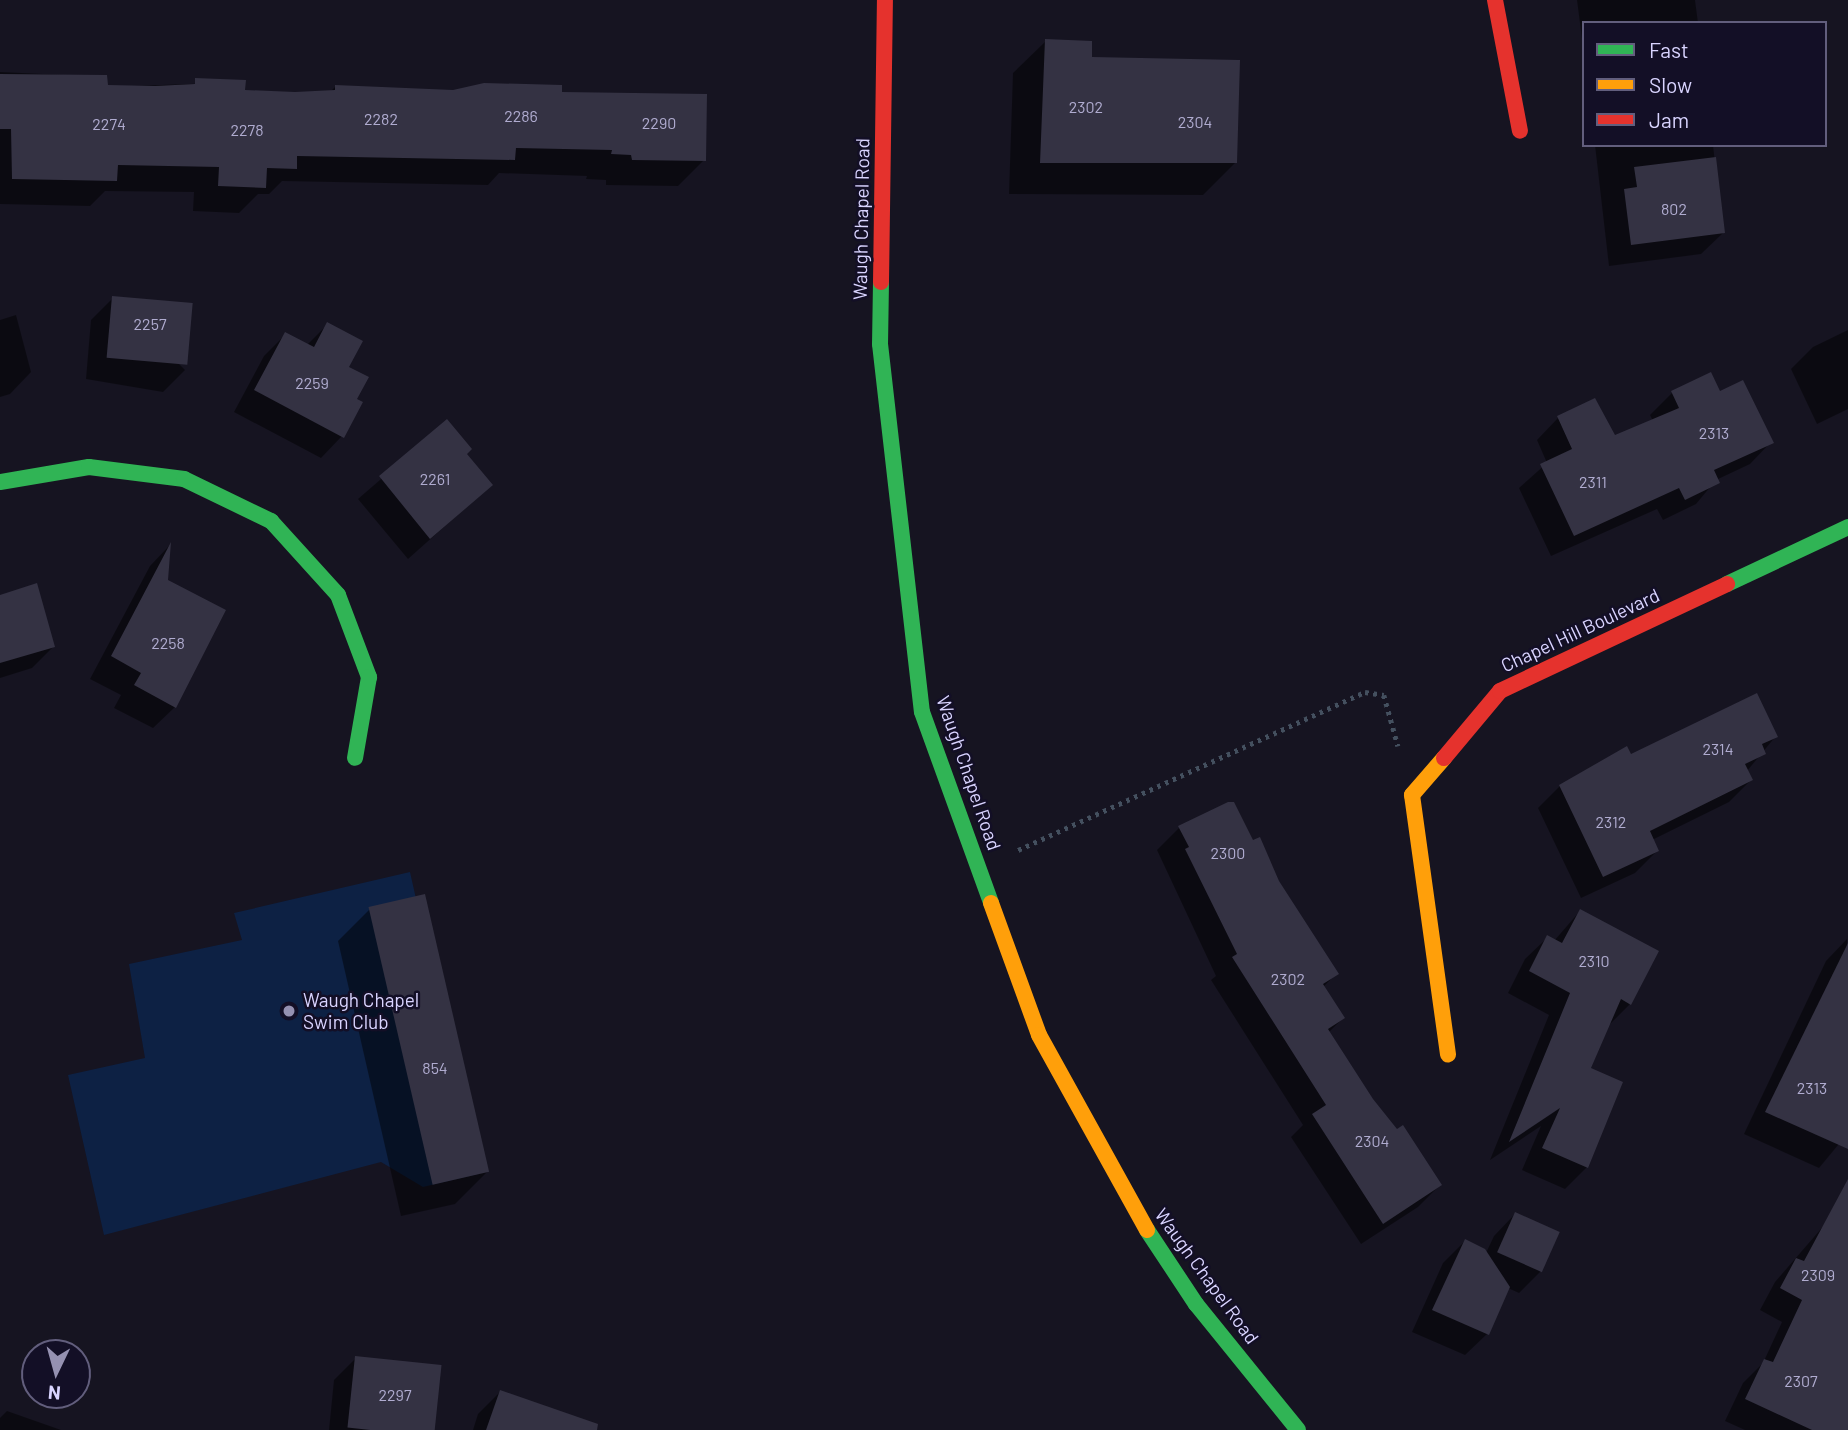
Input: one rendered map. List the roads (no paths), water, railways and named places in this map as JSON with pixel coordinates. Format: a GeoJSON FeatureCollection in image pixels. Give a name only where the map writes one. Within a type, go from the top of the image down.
{"type":"FeatureCollection","features":[{"type":"Feature","properties":{"kind":"main road","name":"Waugh Chapel Road"},"geometry":{"type":"LineString","coordinates":[[885,0],[880,344],[922,712],[1039,1035],[1122,1193],[1196,1304],[1298,1430]]}},
{"type":"Feature","properties":{"kind":"main road"},"geometry":{"type":"LineString","coordinates":[[1495,0],[1520,131]]}},
{"type":"Feature","properties":{"kind":"main road"},"geometry":{"type":"LineString","coordinates":[[0,482],[89,467],[184,479],[271,521],[338,595],[369,677],[355,758]]}},
{"type":"Feature","properties":{"kind":"main road","name":"Chapel Hill Boulevard"},"geometry":{"type":"LineString","coordinates":[[1448,1055],[1412,795],[1500,691],[1848,527]]}},
{"type":"Feature","properties":{"kind":"water","name":"Waugh Chapel Swim Club"},"geometry":{"type":"Polygon","coordinates":[[[410,872],[478,1174],[423,1187],[381,1162],[104,1235],[68,1075],[145,1058],[129,964],[242,940],[234,913],[410,872]]]}},
{"type":"Feature","properties":{"kind":"place","name":"Waugh Chapel Swim Club"},"geometry":{"type":"Point","coordinates":[289,1011]}}]}
